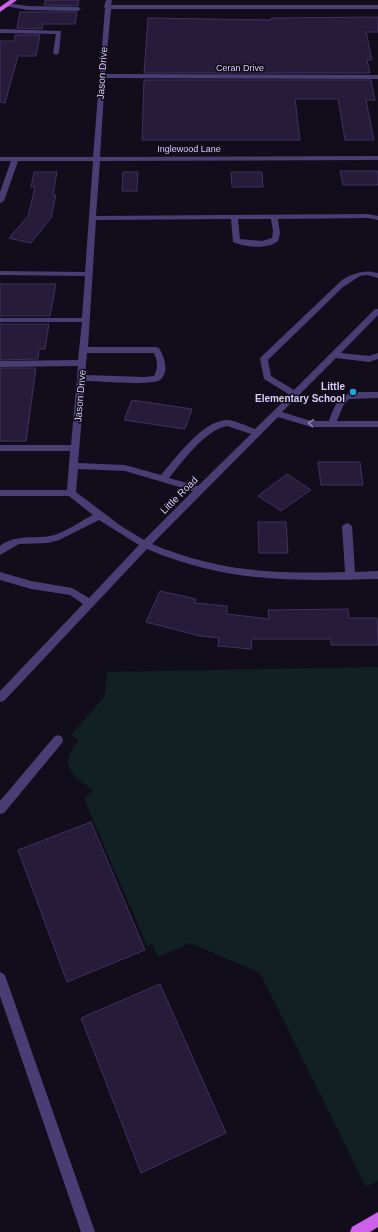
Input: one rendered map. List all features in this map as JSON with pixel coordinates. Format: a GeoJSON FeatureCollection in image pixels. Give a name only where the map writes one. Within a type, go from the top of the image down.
{"type":"FeatureCollection","features":[{"type":"Feature","properties":{"kind":"main road"},"geometry":{"type":"LineString","coordinates":[[0,10],[14,0]]}},
{"type":"Feature","properties":{"kind":"main road"},"geometry":{"type":"LineString","coordinates":[[357,1232],[378,1219]]}},
{"type":"Feature","properties":{"kind":"street"},"geometry":{"type":"LineString","coordinates":[[108,3],[378,7]]}},
{"type":"Feature","properties":{"kind":"street","name":"Jason Drive"},"geometry":{"type":"LineString","coordinates":[[71,493],[84,350],[108,3]]}},
{"type":"Feature","properties":{"kind":"street"},"geometry":{"type":"LineString","coordinates":[[7,5],[28,8],[78,9]]}},
{"type":"Feature","properties":{"kind":"street"},"geometry":{"type":"LineString","coordinates":[[0,31],[59,32],[56,52]]}},
{"type":"Feature","properties":{"kind":"street","name":"Ceran Drive"},"geometry":{"type":"LineString","coordinates":[[102,76],[378,77]]}},
{"type":"Feature","properties":{"kind":"street","name":"Inglewood Lane"},"geometry":{"type":"LineString","coordinates":[[0,159],[378,158]]}},
{"type":"Feature","properties":{"kind":"street"},"geometry":{"type":"LineString","coordinates":[[0,201],[15,160]]}},
{"type":"Feature","properties":{"kind":"street"},"geometry":{"type":"LineString","coordinates":[[93,218],[368,216],[378,218]]}},
{"type":"Feature","properties":{"kind":"street"},"geometry":{"type":"LineString","coordinates":[[234,217],[236,240],[241,243],[271,243],[276,239],[277,233],[274,217]]}},
{"type":"Feature","properties":{"kind":"street"},"geometry":{"type":"LineString","coordinates":[[0,273],[89,274]]}},
{"type":"Feature","properties":{"kind":"street"},"geometry":{"type":"LineString","coordinates":[[296,394],[267,377],[264,359],[340,285],[353,275],[373,274],[378,276]]}},
{"type":"Feature","properties":{"kind":"street","name":"Little Road"},"geometry":{"type":"LineString","coordinates":[[0,698],[145,545],[378,311]]}},
{"type":"Feature","properties":{"kind":"street"},"geometry":{"type":"LineString","coordinates":[[0,320],[86,320]]}},
{"type":"Feature","properties":{"kind":"street"},"geometry":{"type":"LineString","coordinates":[[81,378],[144,380],[157,378],[161,371],[161,356],[156,350],[84,350]]}},
{"type":"Feature","properties":{"kind":"street"},"geometry":{"type":"LineString","coordinates":[[334,356],[369,359],[378,356]]}},
{"type":"Feature","properties":{"kind":"street"},"geometry":{"type":"LineString","coordinates":[[0,364],[82,363]]}},
{"type":"Feature","properties":{"kind":"street"},"geometry":{"type":"LineString","coordinates":[[332,424],[338,404],[342,399],[352,395],[378,395]]}},
{"type":"Feature","properties":{"kind":"street"},"geometry":{"type":"LineString","coordinates":[[276,413],[311,424],[378,424]]}},
{"type":"Feature","properties":{"kind":"street"},"geometry":{"type":"LineString","coordinates":[[163,479],[189,449],[215,424],[227,423],[257,432]]}},
{"type":"Feature","properties":{"kind":"street"},"geometry":{"type":"LineString","coordinates":[[0,448],[75,448]]}},
{"type":"Feature","properties":{"kind":"street"},"geometry":{"type":"LineString","coordinates":[[74,466],[125,468],[199,490]]}},
{"type":"Feature","properties":{"kind":"street"},"geometry":{"type":"LineString","coordinates":[[0,493],[71,493],[100,515],[145,545],[182,560],[235,573],[283,578],[378,575]]}},
{"type":"Feature","properties":{"kind":"street"},"geometry":{"type":"LineString","coordinates":[[0,550],[12,541],[40,541],[56,538],[100,515]]}},
{"type":"Feature","properties":{"kind":"street"},"geometry":{"type":"LineString","coordinates":[[348,526],[350,576]]}},
{"type":"Feature","properties":{"kind":"street"},"geometry":{"type":"LineString","coordinates":[[0,576],[31,585],[72,592],[90,603]]}},
{"type":"Feature","properties":{"kind":"street"},"geometry":{"type":"LineString","coordinates":[[0,809],[58,740]]}},
{"type":"Feature","properties":{"kind":"street"},"geometry":{"type":"LineString","coordinates":[[0,978],[88,1232]]}},
{"type":"Feature","properties":{"kind":"shaded area"},"geometry":{"type":"Polygon","coordinates":[[[378,667],[378,1181],[366,1187],[260,973],[190,943],[158,957],[152,944],[147,946],[84,799],[93,790],[73,774],[68,763],[69,756],[79,740],[71,735],[105,696],[107,672],[378,667]]]}},
{"type":"Feature","properties":{"kind":"building"},"geometry":{"type":"Polygon","coordinates":[[[45,0],[79,0],[78,6],[44,5],[45,0]]]}},
{"type":"Feature","properties":{"kind":"building"},"geometry":{"type":"Polygon","coordinates":[[[20,12],[77,12],[75,24],[43,24],[42,29],[17,28],[20,12]]]}},
{"type":"Feature","properties":{"kind":"building"},"geometry":{"type":"Polygon","coordinates":[[[378,17],[378,32],[366,32],[372,60],[367,60],[370,73],[144,73],[148,18],[271,20],[271,18],[378,17]]]}},
{"type":"Feature","properties":{"kind":"building"},"geometry":{"type":"Polygon","coordinates":[[[15,35],[40,35],[36,56],[18,56],[5,103],[0,102],[0,41],[14,41],[15,35]]]}},
{"type":"Feature","properties":{"kind":"building"},"geometry":{"type":"Polygon","coordinates":[[[144,80],[371,80],[375,100],[366,100],[374,140],[345,140],[338,99],[295,99],[300,140],[142,140],[144,80]]]}},
{"type":"Feature","properties":{"kind":"building"},"geometry":{"type":"Polygon","coordinates":[[[340,171],[378,171],[378,185],[343,185],[340,171]]]}},
{"type":"Feature","properties":{"kind":"building"},"geometry":{"type":"Polygon","coordinates":[[[34,172],[57,172],[53,195],[56,195],[51,218],[31,243],[9,238],[28,216],[35,187],[31,187],[34,172]]]}},
{"type":"Feature","properties":{"kind":"building"},"geometry":{"type":"Polygon","coordinates":[[[123,172],[138,172],[137,191],[122,191],[123,172]]]}},
{"type":"Feature","properties":{"kind":"building"},"geometry":{"type":"Polygon","coordinates":[[[231,172],[262,172],[263,187],[232,187],[231,172]]]}},
{"type":"Feature","properties":{"kind":"building"},"geometry":{"type":"Polygon","coordinates":[[[0,284],[56,284],[50,316],[0,316],[0,284]]]}},
{"type":"Feature","properties":{"kind":"building"},"geometry":{"type":"Polygon","coordinates":[[[0,324],[49,324],[45,349],[39,349],[38,359],[0,360],[0,324]]]}},
{"type":"Feature","properties":{"kind":"building"},"geometry":{"type":"Polygon","coordinates":[[[0,368],[36,368],[26,441],[0,441],[0,368]]]}},
{"type":"Feature","properties":{"kind":"building"},"geometry":{"type":"Polygon","coordinates":[[[132,400],[192,409],[185,429],[124,420],[132,400]]]}},
{"type":"Feature","properties":{"kind":"building"},"geometry":{"type":"Polygon","coordinates":[[[318,462],[360,462],[363,485],[321,485],[318,462]]]}},
{"type":"Feature","properties":{"kind":"building"},"geometry":{"type":"Polygon","coordinates":[[[287,474],[311,490],[281,511],[258,496],[287,474]]]}},
{"type":"Feature","properties":{"kind":"building"},"geometry":{"type":"Polygon","coordinates":[[[258,522],[286,522],[288,553],[259,553],[258,522]]]}},
{"type":"Feature","properties":{"kind":"building"},"geometry":{"type":"Polygon","coordinates":[[[160,591],[196,599],[195,603],[227,606],[227,614],[269,619],[268,610],[348,609],[349,618],[377,618],[378,645],[331,645],[331,639],[252,639],[251,649],[218,646],[219,638],[200,636],[146,622],[160,591]]]}},
{"type":"Feature","properties":{"kind":"building"},"geometry":{"type":"Polygon","coordinates":[[[91,822],[145,950],[67,982],[18,850],[91,822]]]}},
{"type":"Feature","properties":{"kind":"building"},"geometry":{"type":"Polygon","coordinates":[[[160,984],[226,1133],[141,1173],[81,1018],[160,984]]]}},
{"type":"Feature","properties":{"kind":"place","name":"Little Elementary School"},"geometry":{"type":"Point","coordinates":[353,392]}}]}
